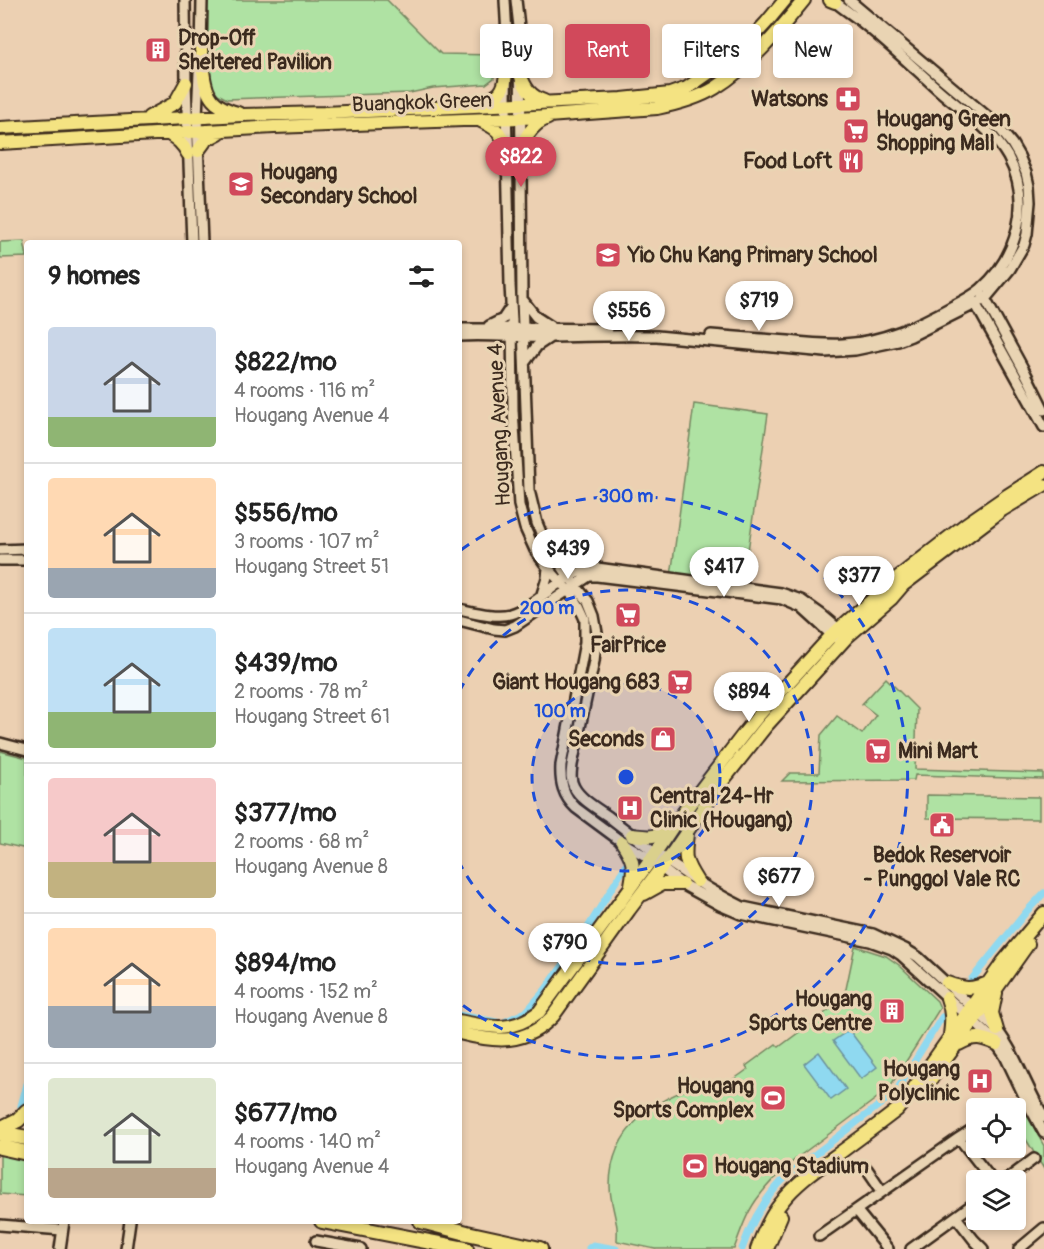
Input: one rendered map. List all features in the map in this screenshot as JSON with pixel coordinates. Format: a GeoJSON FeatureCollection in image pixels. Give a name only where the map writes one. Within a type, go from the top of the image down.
{"type":"FeatureCollection","features":[{"type":"Feature","properties":{"kind":"highway"},"geometry":{"type":"LineString","coordinates":[[0,1131],[24,1114]]}},
{"type":"Feature","properties":{"kind":"highway"},"geometry":{"type":"LineString","coordinates":[[0,1131],[24,1142]]}},
{"type":"Feature","properties":{"kind":"highway"},"geometry":{"type":"LineString","coordinates":[[0,1147],[24,1143]]}},
{"type":"Feature","properties":{"kind":"highway"},"geometry":{"type":"LineString","coordinates":[[353,1224],[466,1249]]}},
{"type":"Feature","properties":{"kind":"highway"},"geometry":{"type":"LineString","coordinates":[[432,1224],[540,1249]]}},
{"type":"Feature","properties":{"kind":"main road","name":"Buangkok Green"},"geometry":{"type":"LineString","coordinates":[[0,128],[622,99],[670,94],[687,88],[740,51],[785,0]]}},
{"type":"Feature","properties":{"kind":"main road","name":"Buangkok Green"},"geometry":{"type":"LineString","coordinates":[[0,143],[226,130],[520,118],[676,105],[714,89],[752,59],[804,0]]}},
{"type":"Feature","properties":{"kind":"main road"},"geometry":{"type":"LineString","coordinates":[[201,48],[206,86],[213,102],[242,115]]}},
{"type":"Feature","properties":{"kind":"main road"},"geometry":{"type":"LineString","coordinates":[[466,106],[499,95],[504,88],[505,78]]}},
{"type":"Feature","properties":{"kind":"main road"},"geometry":{"type":"LineString","coordinates":[[522,78],[527,91],[535,98],[545,102]]}},
{"type":"Feature","properties":{"kind":"main road"},"geometry":{"type":"LineString","coordinates":[[142,120],[175,103],[186,83]]}},
{"type":"Feature","properties":{"kind":"main road"},"geometry":{"type":"LineString","coordinates":[[521,146],[532,128],[541,120],[555,116]]}},
{"type":"Feature","properties":{"kind":"main road"},"geometry":{"type":"LineString","coordinates":[[478,119],[495,127],[507,147]]}},
{"type":"Feature","properties":{"kind":"main road"},"geometry":{"type":"LineString","coordinates":[[167,133],[193,152],[206,140],[226,130]]}},
{"type":"Feature","properties":{"kind":"main road"},"geometry":{"type":"LineString","coordinates":[[659,860],[676,822],[758,716],[897,578],[966,524],[1044,472]]}},
{"type":"Feature","properties":{"kind":"main road"},"geometry":{"type":"LineString","coordinates":[[462,1023],[489,1028],[507,1028],[521,1024],[539,1012],[659,860],[688,830],[717,788],[840,636],[891,599],[903,585],[1002,510],[1044,485]]}},
{"type":"Feature","properties":{"kind":"main road"},"geometry":{"type":"LineString","coordinates":[[462,1034],[500,1041],[519,1037],[544,1026],[553,1016],[635,892],[633,862],[627,839],[652,837],[662,833],[676,822]]}},
{"type":"Feature","properties":{"kind":"main road"},"geometry":{"type":"LineString","coordinates":[[688,830],[685,851],[687,864],[697,881]]}},
{"type":"Feature","properties":{"kind":"main road"},"geometry":{"type":"LineString","coordinates":[[635,892],[662,884],[682,884]]}},
{"type":"Feature","properties":{"kind":"main road"},"geometry":{"type":"LineString","coordinates":[[997,1030],[992,1013],[993,986],[1003,962],[1044,913]]}},
{"type":"Feature","properties":{"kind":"main road"},"geometry":{"type":"LineString","coordinates":[[767,1249],[780,1217],[797,1196],[826,1171],[900,1116],[917,1098],[972,1014],[1044,924]]}},
{"type":"Feature","properties":{"kind":"main road"},"geometry":{"type":"LineString","coordinates":[[947,983],[970,989],[993,986]]}},
{"type":"Feature","properties":{"kind":"main road"},"geometry":{"type":"LineString","coordinates":[[757,1249],[772,1215],[793,1190],[817,1169],[897,1110],[953,1042],[952,1010],[947,998]]}},
{"type":"Feature","properties":{"kind":"main road"},"geometry":{"type":"LineString","coordinates":[[953,1042],[978,1037],[997,1044]]}},
{"type":"Feature","properties":{"kind":"street"},"geometry":{"type":"LineString","coordinates":[[185,0],[186,83],[193,132],[192,240]]}},
{"type":"Feature","properties":{"kind":"street"},"geometry":{"type":"LineString","coordinates":[[192,118],[201,48],[202,0]]}},
{"type":"Feature","properties":{"kind":"street","name":"Hougang Avenue 4"},"geometry":{"type":"LineString","coordinates":[[505,0],[506,24]]}},
{"type":"Feature","properties":{"kind":"street","name":"Hougang Avenue 4"},"geometry":{"type":"LineString","coordinates":[[516,0],[519,24]]}},
{"type":"Feature","properties":{"kind":"street"},"geometry":{"type":"LineString","coordinates":[[462,329],[552,333],[631,329],[843,344],[883,337],[978,297],[1011,269],[1024,245],[1030,202],[1026,173],[1012,144],[995,123],[849,0]]}},
{"type":"Feature","properties":{"kind":"street"},"geometry":{"type":"LineString","coordinates":[[833,1],[857,18],[975,119],[988,131],[1009,159],[1018,187],[1020,209],[1018,228],[1013,245],[1004,262],[978,297]]}},
{"type":"Feature","properties":{"kind":"street","name":"Hougang Avenue 4"},"geometry":{"type":"LineString","coordinates":[[506,78],[513,410],[519,505],[525,528],[535,550],[548,568],[568,584],[581,600],[585,619],[585,642],[561,765],[563,790],[570,802],[708,890],[743,907],[870,940],[901,955],[947,998],[997,1030],[1008,1046],[1044,1117]]}},
{"type":"Feature","properties":{"kind":"street","name":"Hougang Avenue 4"},"geometry":{"type":"LineString","coordinates":[[520,78],[522,299],[529,490],[537,523],[544,540],[568,584]]}},
{"type":"Feature","properties":{"kind":"street"},"geometry":{"type":"LineString","coordinates":[[193,152],[202,240]]}},
{"type":"Feature","properties":{"kind":"street"},"geometry":{"type":"LineString","coordinates":[[978,297],[1026,374],[1044,410]]}},
{"type":"Feature","properties":{"kind":"street"},"geometry":{"type":"LineString","coordinates":[[978,297],[1044,428]]}},
{"type":"Feature","properties":{"kind":"street"},"geometry":{"type":"LineString","coordinates":[[522,299],[552,333]]}},
{"type":"Feature","properties":{"kind":"street"},"geometry":{"type":"LineString","coordinates":[[462,335],[483,331],[503,319],[511,307]]}},
{"type":"Feature","properties":{"kind":"street"},"geometry":{"type":"LineString","coordinates":[[483,331],[507,349],[513,362]]}},
{"type":"Feature","properties":{"kind":"street"},"geometry":{"type":"LineString","coordinates":[[525,362],[537,346],[552,333]]}},
{"type":"Feature","properties":{"kind":"street"},"geometry":{"type":"LineString","coordinates":[[0,550],[24,549]]}},
{"type":"Feature","properties":{"kind":"street"},"geometry":{"type":"LineString","coordinates":[[0,560],[24,560]]}},
{"type":"Feature","properties":{"kind":"street"},"geometry":{"type":"LineString","coordinates":[[557,561],[588,572],[782,599],[801,607],[840,636]]}},
{"type":"Feature","properties":{"kind":"street"},"geometry":{"type":"LineString","coordinates":[[542,595],[548,568]]}},
{"type":"Feature","properties":{"kind":"street"},"geometry":{"type":"LineString","coordinates":[[462,610],[486,614],[509,614],[588,572]]}},
{"type":"Feature","properties":{"kind":"street"},"geometry":{"type":"LineString","coordinates":[[554,600],[581,600],[588,572]]}},
{"type":"Feature","properties":{"kind":"street"},"geometry":{"type":"LineString","coordinates":[[462,621],[494,629],[505,630],[515,627],[554,600],[568,584]]}},
{"type":"Feature","properties":{"kind":"street"},"geometry":{"type":"LineString","coordinates":[[0,743],[24,749]]}},
{"type":"Feature","properties":{"kind":"street","name":"Hougang Avenue 4"},"geometry":{"type":"LineString","coordinates":[[659,860],[682,884],[741,914],[873,934],[918,957],[947,983],[997,1044],[1044,1133]]}},
{"type":"Feature","properties":{"kind":"street"},"geometry":{"type":"LineString","coordinates":[[819,1236],[966,1133]]}},
{"type":"Feature","properties":{"kind":"street"},"geometry":{"type":"LineString","coordinates":[[959,1138],[984,1170]]}},
{"type":"Feature","properties":{"kind":"street"},"geometry":{"type":"LineString","coordinates":[[1019,1170],[1034,1159]]}},
{"type":"Feature","properties":{"kind":"street"},"geometry":{"type":"LineString","coordinates":[[867,1169],[882,1191]]}},
{"type":"Feature","properties":{"kind":"street"},"geometry":{"type":"LineString","coordinates":[[911,1249],[966,1209]]}},
{"type":"Feature","properties":{"kind":"street"},"geometry":{"type":"LineString","coordinates":[[857,1211],[888,1249]]}},
{"type":"Feature","properties":{"kind":"street"},"geometry":{"type":"LineString","coordinates":[[956,1216],[983,1249]]}},
{"type":"Feature","properties":{"kind":"street"},"geometry":{"type":"LineString","coordinates":[[126,1249],[130,1224]]}},
{"type":"Feature","properties":{"kind":"street"},"geometry":{"type":"LineString","coordinates":[[0,1225],[63,1225],[60,1249]]}},
{"type":"Feature","properties":{"kind":"street"},"geometry":{"type":"LineString","coordinates":[[1019,1249],[1044,1228]]}},
{"type":"Feature","properties":{"kind":"street"},"geometry":{"type":"LineString","coordinates":[[316,1241],[331,1247],[361,1249]]}},
{"type":"Feature","properties":{"kind":"green space"},"geometry":{"type":"Polygon","coordinates":[[[207,0],[387,0],[441,54],[480,55],[480,78],[494,78],[486,84],[433,88],[410,93],[227,99],[214,92],[208,70],[207,0]]]}},
{"type":"Feature","properties":{"kind":"green space"},"geometry":{"type":"Polygon","coordinates":[[[24,241],[24,257],[0,258],[0,242],[24,241]]]}},
{"type":"Feature","properties":{"kind":"green space"},"geometry":{"type":"Polygon","coordinates":[[[694,404],[768,414],[743,585],[671,576],[694,404]]]}},
{"type":"Feature","properties":{"kind":"green space"},"geometry":{"type":"Polygon","coordinates":[[[886,678],[917,709],[915,769],[1043,773],[1043,779],[915,775],[914,780],[782,781],[790,773],[819,773],[821,735],[837,716],[862,734],[876,715],[862,704],[886,678]]]}},
{"type":"Feature","properties":{"kind":"green space"},"geometry":{"type":"Polygon","coordinates":[[[0,751],[24,757],[24,848],[0,843],[0,751]]]}},
{"type":"Feature","properties":{"kind":"green space"},"geometry":{"type":"Polygon","coordinates":[[[927,795],[1039,797],[1039,819],[927,818],[927,795]]]}},
{"type":"Feature","properties":{"kind":"green space","name":"Hougang Sports Complex"},"geometry":{"type":"Polygon","coordinates":[[[855,946],[886,956],[899,965],[937,1001],[940,1008],[891,1085],[797,1158],[774,1179],[751,1208],[734,1249],[655,1249],[617,1241],[610,1186],[612,1165],[618,1147],[628,1131],[640,1117],[671,1096],[708,1082],[708,1086],[714,1086],[734,1079],[748,1069],[746,1066],[776,1044],[779,1047],[837,1004],[836,999],[846,989],[855,946]]]}},
{"type":"Feature","properties":{"kind":"green space"},"geometry":{"type":"Polygon","coordinates":[[[1026,1114],[1044,1146],[1044,1169],[1026,1139],[1026,1114]]]}},
{"type":"Feature","properties":{"kind":"green space"},"geometry":{"type":"Polygon","coordinates":[[[0,1154],[24,1159],[24,1196],[0,1194],[0,1154]]]}},
{"type":"Feature","properties":{"kind":"water"},"geometry":{"type":"Polygon","coordinates":[[[849,1030],[877,1067],[861,1079],[833,1041],[849,1030]]]}},
{"type":"Feature","properties":{"kind":"water"},"geometry":{"type":"Polygon","coordinates":[[[819,1052],[846,1089],[831,1100],[804,1064],[819,1052]]]}},
{"type":"Feature","properties":{"kind":"waterway"},"geometry":{"type":"LineString","coordinates":[[462,1016],[502,1023],[526,1012],[574,950],[626,865]]}},
{"type":"Feature","properties":{"kind":"waterway"},"geometry":{"type":"LineString","coordinates":[[971,980],[1044,893]]}},
{"type":"Feature","properties":{"kind":"waterway"},"geometry":{"type":"LineString","coordinates":[[742,1249],[755,1218],[773,1190],[789,1174],[896,1091],[942,1017]]}},
{"type":"Feature","properties":{"kind":"waterway"},"geometry":{"type":"LineString","coordinates":[[21,1106],[24,1095]]}},
{"type":"Feature","properties":{"kind":"waterway"},"geometry":{"type":"LineString","coordinates":[[589,1248],[593,1245],[616,1249]]}},
{"type":"Feature","properties":{"kind":"place","name":"Drop-Off Sheltered Pavilion"},"geometry":{"type":"Point","coordinates":[158,50]}},
{"type":"Feature","properties":{"kind":"place","name":"Watsons"},"geometry":{"type":"Point","coordinates":[848,99]}},
{"type":"Feature","properties":{"kind":"place","name":"Hougang Green Shopping Mall"},"geometry":{"type":"Point","coordinates":[856,131]}},
{"type":"Feature","properties":{"kind":"place","name":"Food Loft"},"geometry":{"type":"Point","coordinates":[851,161]}},
{"type":"Feature","properties":{"kind":"place","name":"Hougang Secondary School"},"geometry":{"type":"Point","coordinates":[241,184]}},
{"type":"Feature","properties":{"kind":"place","name":"Yio Chu Kang Primary School"},"geometry":{"type":"Point","coordinates":[608,255]}},
{"type":"Feature","properties":{"kind":"place","name":"FairPrice"},"geometry":{"type":"Point","coordinates":[628,615]}},
{"type":"Feature","properties":{"kind":"place","name":"Giant Hougang 683"},"geometry":{"type":"Point","coordinates":[680,682]}},
{"type":"Feature","properties":{"kind":"place","name":"Seconds"},"geometry":{"type":"Point","coordinates":[663,739]}},
{"type":"Feature","properties":{"kind":"place","name":"Mini Mart"},"geometry":{"type":"Point","coordinates":[878,751]}},
{"type":"Feature","properties":{"kind":"place","name":"Central 24-Hr Clinic (Hougang)"},"geometry":{"type":"Point","coordinates":[630,808]}},
{"type":"Feature","properties":{"kind":"place","name":"Bedok Reservoir - Punggol Vale RC"},"geometry":{"type":"Point","coordinates":[942,825]}},
{"type":"Feature","properties":{"kind":"place","name":"Hougang Sports Centre"},"geometry":{"type":"Point","coordinates":[892,1011]}},
{"type":"Feature","properties":{"kind":"place","name":"Hougang Polyclinic"},"geometry":{"type":"Point","coordinates":[980,1081]}},
{"type":"Feature","properties":{"kind":"place","name":"Hougang Sports Complex"},"geometry":{"type":"Point","coordinates":[773,1098]}},
{"type":"Feature","properties":{"kind":"place","name":"Hougang Stadium"},"geometry":{"type":"Point","coordinates":[695,1166]}}]}
